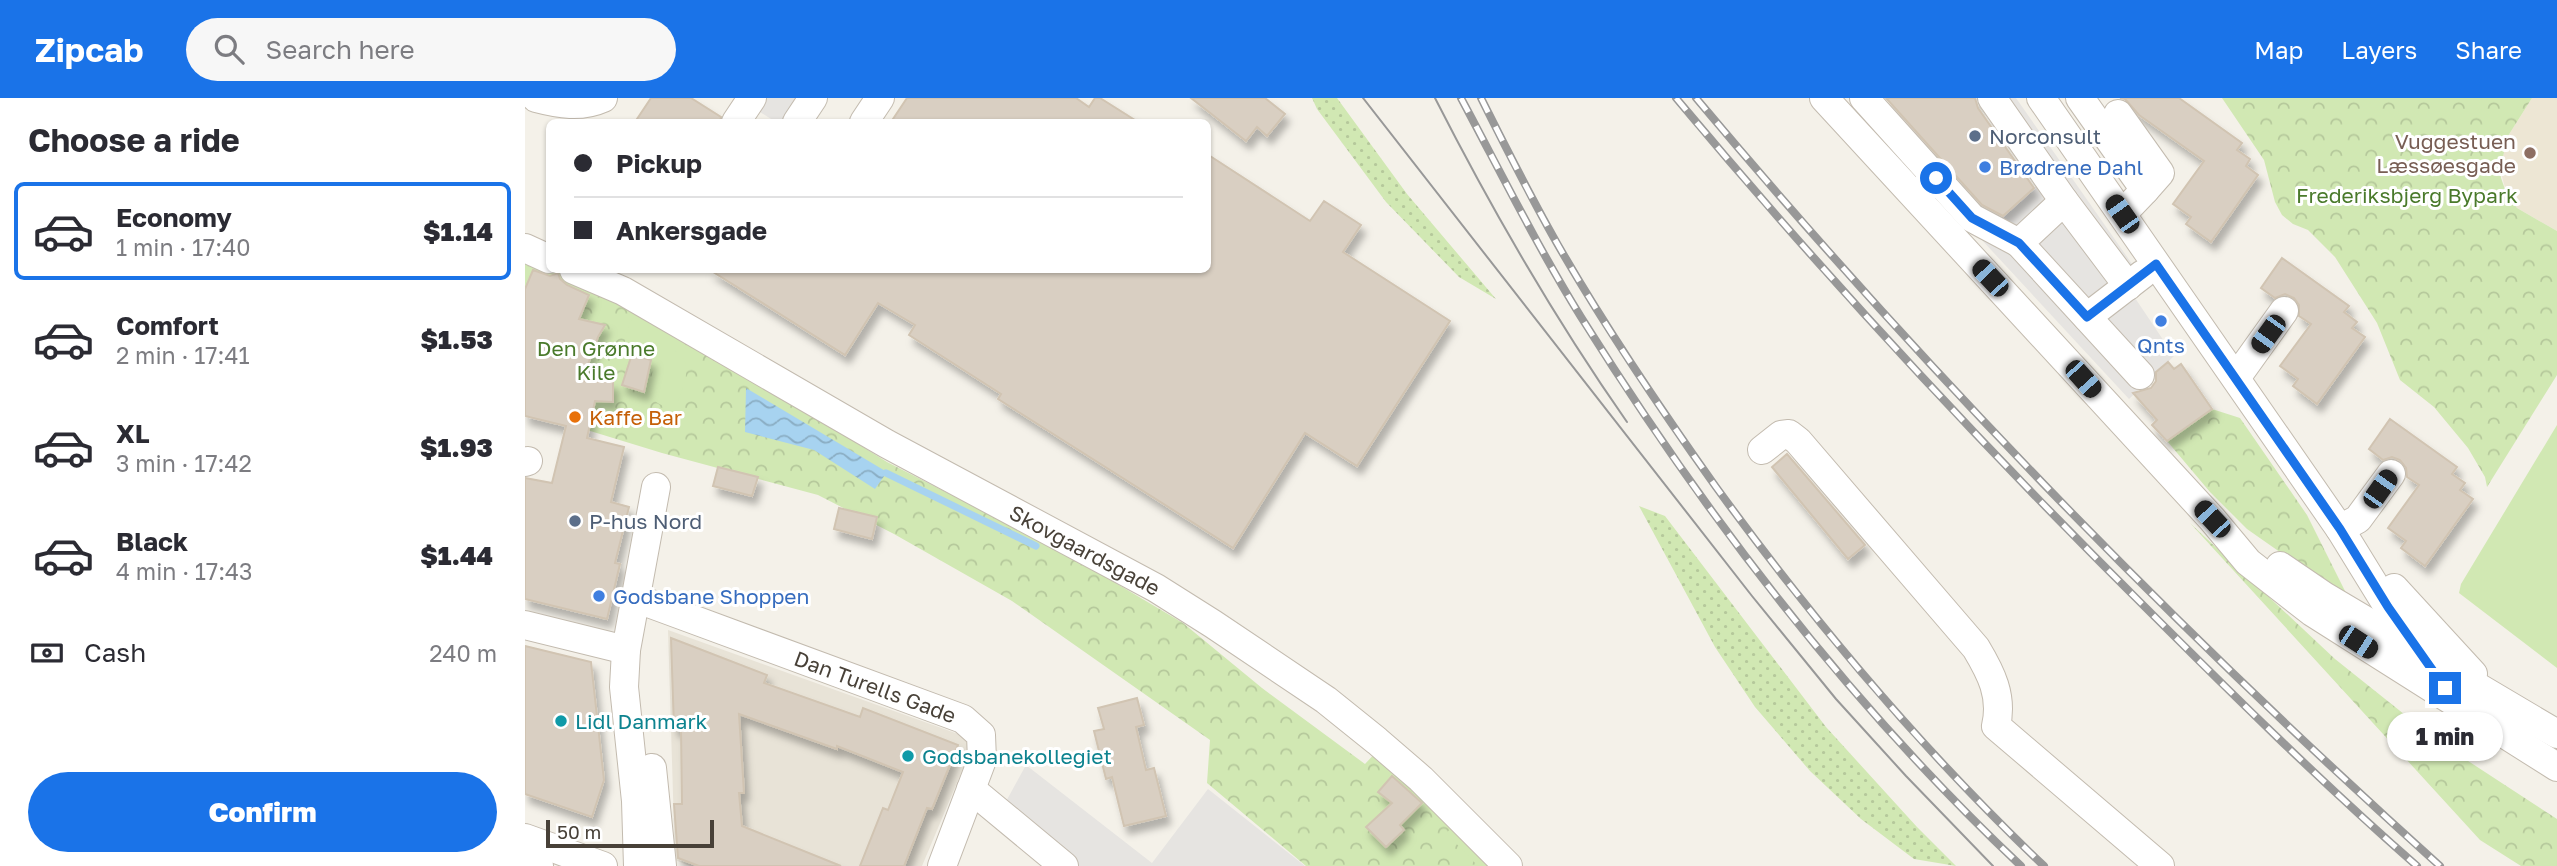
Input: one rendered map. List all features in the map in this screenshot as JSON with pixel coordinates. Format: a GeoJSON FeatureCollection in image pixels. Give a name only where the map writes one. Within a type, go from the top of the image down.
{"type":"FeatureCollection","features":[{"type":"Feature","properties":{"kind":"street"},"geometry":{"type":"LineString","coordinates":[[536,98],[556,103],[588,105],[603,98]]}},
{"type":"Feature","properties":{"kind":"street"},"geometry":{"type":"LineString","coordinates":[[799,119],[813,98]]}},
{"type":"Feature","properties":{"kind":"street"},"geometry":{"type":"LineString","coordinates":[[866,119],[880,98]]}},
{"type":"Feature","properties":{"kind":"street"},"geometry":{"type":"LineString","coordinates":[[1824,98],[2212,519],[2248,562],[2312,612],[2557,767]]}},
{"type":"Feature","properties":{"kind":"street"},"geometry":{"type":"LineString","coordinates":[[1864,98],[1972,218],[2019,243],[2140,375]]}},
{"type":"Feature","properties":{"kind":"street"},"geometry":{"type":"LineString","coordinates":[[1992,98],[2128,286]]}},
{"type":"Feature","properties":{"kind":"street"},"geometry":{"type":"LineString","coordinates":[[2042,98],[2340,529],[2388,607],[2456,704]]}},
{"type":"Feature","properties":{"kind":"street"},"geometry":{"type":"LineString","coordinates":[[2080,98],[2145,190]]}},
{"type":"Feature","properties":{"kind":"street"},"geometry":{"type":"LineString","coordinates":[[2118,114],[2160,173],[2122,214]]}},
{"type":"Feature","properties":{"kind":"street"},"geometry":{"type":"LineString","coordinates":[[2019,243],[2064,201]]}},
{"type":"Feature","properties":{"kind":"street"},"geometry":{"type":"LineString","coordinates":[[525,248],[546,258]]}},
{"type":"Feature","properties":{"kind":"street"},"geometry":{"type":"LineString","coordinates":[[2087,317],[2156,264]]}},
{"type":"Feature","properties":{"kind":"street","name":"Skovgaardsgade"},"geometry":{"type":"LineString","coordinates":[[581,273],[623,291],[876,438],[1156,589],[1213,624],[1327,700],[1377,741],[1421,779],[1507,866]]}},
{"type":"Feature","properties":{"kind":"street"},"geometry":{"type":"LineString","coordinates":[[2236,378],[2284,311]]}},
{"type":"Feature","properties":{"kind":"street"},"geometry":{"type":"LineString","coordinates":[[1762,450],[1781,435],[1789,434],[1798,440],[1976,648],[1997,689],[1996,726],[2160,866]]}},
{"type":"Feature","properties":{"kind":"street"},"geometry":{"type":"LineString","coordinates":[[2340,529],[2358,519],[2391,474]]}},
{"type":"Feature","properties":{"kind":"street"},"geometry":{"type":"LineString","coordinates":[[638,866],[636,801],[624,687],[626,650],[635,598],[634,538],[656,487]]}},
{"type":"Feature","properties":{"kind":"street"},"geometry":{"type":"LineString","coordinates":[[2212,519],[2324,596],[2557,734]]}},
{"type":"Feature","properties":{"kind":"street"},"geometry":{"type":"LineString","coordinates":[[2340,529],[2495,697]]}},
{"type":"Feature","properties":{"kind":"street","name":"Dan Turells Gade"},"geometry":{"type":"LineString","coordinates":[[635,598],[963,719],[981,735],[982,760],[943,866]]}},
{"type":"Feature","properties":{"kind":"street"},"geometry":{"type":"LineString","coordinates":[[525,625],[626,650]]}},
{"type":"Feature","properties":{"kind":"street"},"geometry":{"type":"LineString","coordinates":[[626,650],[643,685],[663,866]]}},
{"type":"Feature","properties":{"kind":"street"},"geometry":{"type":"LineString","coordinates":[[971,789],[1064,866]]}},
{"type":"Feature","properties":{"kind":"street"},"geometry":{"type":"LineString","coordinates":[[525,838],[603,866]]}},
{"type":"Feature","properties":{"kind":"street"},"geometry":{"type":"LineString","coordinates":[[525,861],[539,866]]}},
{"type":"Feature","properties":{"kind":"shaded area"},"geometry":{"type":"Polygon","coordinates":[[[762,98],[804,98],[790,119],[771,119],[755,109],[762,98]]]}},
{"type":"Feature","properties":{"kind":"shaded area"},"geometry":{"type":"Polygon","coordinates":[[[1975,98],[2016,98],[2146,284],[2133,295],[2174,356],[2129,399],[1980,238],[2046,177],[1975,98]]]}},
{"type":"Feature","properties":{"kind":"shaded area","name":"Vuggestuen Læssøesgade"},"geometry":{"type":"Polygon","coordinates":[[[2532,98],[2557,98],[2557,231],[2517,208],[2507,195],[2500,169],[2508,136],[2532,98]]]}},
{"type":"Feature","properties":{"kind":"shaded area"},"geometry":{"type":"Polygon","coordinates":[[[668,630],[975,740],[922,866],[690,866],[675,860],[668,630]]]}},
{"type":"Feature","properties":{"kind":"shaded area"},"geometry":{"type":"Polygon","coordinates":[[[1026,765],[1152,863],[1208,789],[1305,866],[1077,866],[1003,807],[1026,765]]]}},
{"type":"Feature","properties":{"kind":"green space"},"geometry":{"type":"Polygon","coordinates":[[[1312,98],[1337,98],[1407,194],[1496,299],[1459,277],[1386,202],[1317,109],[1312,98]]]}},
{"type":"Feature","properties":{"kind":"green space","name":"Frederiksbjerg Bypark"},"geometry":{"type":"Polygon","coordinates":[[[2222,98],[2532,98],[2508,136],[2500,169],[2507,195],[2517,208],[2557,231],[2557,375],[2487,487],[2485,477],[2468,448],[2434,407],[2400,380],[2377,323],[2335,257],[2308,230],[2293,224],[2282,215],[2275,202],[2264,160],[2222,98]]]}},
{"type":"Feature","properties":{"kind":"green space","name":"Den Grønne Kile"},"geometry":{"type":"Polygon","coordinates":[[[525,257],[546,265],[546,273],[565,273],[651,307],[750,376],[887,462],[1065,553],[1183,623],[1262,688],[1365,764],[1379,749],[1507,866],[1306,866],[1207,783],[1210,740],[1012,601],[894,534],[818,495],[662,453],[525,411],[525,257]]]}},
{"type":"Feature","properties":{"kind":"green space"},"geometry":{"type":"Polygon","coordinates":[[[636,314],[674,328],[672,349],[684,360],[686,374],[677,404],[669,408],[659,404],[650,394],[653,359],[625,349],[627,330],[636,314]]]}},
{"type":"Feature","properties":{"kind":"green space"},"geometry":{"type":"Polygon","coordinates":[[[2212,409],[2240,418],[2307,515],[2350,601],[2247,529],[2210,492],[2167,441],[2212,409]]]}},
{"type":"Feature","properties":{"kind":"green space"},"geometry":{"type":"Polygon","coordinates":[[[2557,425],[2557,668],[2459,593],[2461,584],[2557,425]]]}},
{"type":"Feature","properties":{"kind":"green space"},"geometry":{"type":"Polygon","coordinates":[[[1639,506],[1665,516],[1826,727],[1956,866],[1914,859],[1861,819],[1810,771],[1755,707],[1715,647],[1639,506]]]}},
{"type":"Feature","properties":{"kind":"green space"},"geometry":{"type":"Polygon","coordinates":[[[2190,523],[2335,659],[2439,742],[2557,819],[2557,866],[2521,866],[2480,840],[2190,523]]]}},
{"type":"Feature","properties":{"kind":"green space"},"geometry":{"type":"Polygon","coordinates":[[[1455,825],[1496,866],[1478,866],[1446,833],[1455,825]]]}},
{"type":"Feature","properties":{"kind":"water"},"geometry":{"type":"Polygon","coordinates":[[[746,388],[887,472],[875,489],[814,450],[745,432],[746,388]]]}},
{"type":"Feature","properties":{"kind":"building"},"geometry":{"type":"Polygon","coordinates":[[[651,98],[691,98],[721,117],[721,119],[637,119],[651,98]]]}},
{"type":"Feature","properties":{"kind":"building"},"geometry":{"type":"Polygon","coordinates":[[[907,98],[1076,98],[1089,107],[1095,98],[1100,98],[1133,119],[893,119],[907,98]]]}},
{"type":"Feature","properties":{"kind":"building"},"geometry":{"type":"Polygon","coordinates":[[[1191,98],[1265,98],[1285,114],[1267,136],[1257,127],[1246,141],[1191,98]]]}},
{"type":"Feature","properties":{"kind":"building"},"geometry":{"type":"Polygon","coordinates":[[[1886,98],[1975,98],[1978,108],[2034,188],[2003,216],[1982,205],[1886,98]]]}},
{"type":"Feature","properties":{"kind":"building"},"geometry":{"type":"Polygon","coordinates":[[[2120,98],[2179,98],[2242,143],[2237,150],[2250,159],[2246,166],[2258,175],[2211,242],[2186,224],[2191,217],[2173,204],[2204,161],[2139,115],[2125,99],[2120,98]]]}},
{"type":"Feature","properties":{"kind":"building"},"geometry":{"type":"Polygon","coordinates":[[[1211,157],[1310,221],[1324,201],[1361,225],[1343,252],[1450,321],[1357,466],[1305,433],[1233,548],[998,399],[1001,394],[909,335],[915,325],[878,303],[845,355],[715,273],[1211,273],[1211,157]]]}},
{"type":"Feature","properties":{"kind":"building"},"geometry":{"type":"Polygon","coordinates":[[[2282,258],[2349,306],[2344,312],[2357,322],[2352,328],[2365,337],[2317,404],[2293,386],[2298,379],[2280,366],[2311,324],[2299,316],[2299,305],[2294,298],[2285,294],[2275,298],[2261,288],[2282,258]]]}},
{"type":"Feature","properties":{"kind":"building"},"geometry":{"type":"Polygon","coordinates":[[[533,270],[550,276],[558,273],[567,285],[589,295],[579,319],[605,325],[582,381],[613,382],[613,402],[595,401],[587,438],[624,447],[611,502],[629,507],[615,563],[620,564],[607,619],[525,599],[525,478],[552,483],[566,426],[525,416],[525,289],[533,270]]]}},
{"type":"Feature","properties":{"kind":"building"},"geometry":{"type":"Polygon","coordinates":[[[632,354],[651,360],[644,392],[622,385],[632,354]]]}},
{"type":"Feature","properties":{"kind":"building"},"geometry":{"type":"Polygon","coordinates":[[[2168,362],[2174,369],[2181,364],[2212,409],[2167,441],[2152,425],[2157,420],[2133,393],[2151,388],[2156,381],[2156,372],[2168,362]]]}},
{"type":"Feature","properties":{"kind":"building"},"geometry":{"type":"Polygon","coordinates":[[[2390,419],[2457,467],[2452,474],[2465,483],[2460,490],[2473,499],[2425,566],[2401,548],[2406,541],[2388,528],[2419,485],[2407,477],[2406,468],[2400,460],[2392,457],[2383,460],[2369,449],[2390,419]]]}},
{"type":"Feature","properties":{"kind":"building"},"geometry":{"type":"Polygon","coordinates":[[[1787,454],[1865,545],[1848,559],[1772,467],[1787,454]]]}},
{"type":"Feature","properties":{"kind":"building"},"geometry":{"type":"Polygon","coordinates":[[[718,467],[758,477],[752,496],[713,486],[718,467]]]}},
{"type":"Feature","properties":{"kind":"building"},"geometry":{"type":"Polygon","coordinates":[[[839,508],[877,517],[872,539],[834,529],[839,508]]]}},
{"type":"Feature","properties":{"kind":"building","name":"Godsbanekollegiet"},"geometry":{"type":"Polygon","coordinates":[[[671,638],[767,675],[764,683],[860,717],[863,708],[958,745],[932,809],[927,808],[904,866],[860,866],[883,808],[888,810],[903,772],[837,746],[837,749],[739,714],[744,793],[739,793],[742,826],[841,866],[699,866],[678,858],[674,804],[682,804],[681,728],[674,728],[671,638]]]}},
{"type":"Feature","properties":{"kind":"building","name":"Lidl Danmark"},"geometry":{"type":"Polygon","coordinates":[[[525,646],[591,662],[604,780],[592,817],[525,794],[525,646]]]}},
{"type":"Feature","properties":{"kind":"building"},"geometry":{"type":"Polygon","coordinates":[[[1137,698],[1144,725],[1136,727],[1146,770],[1154,768],[1166,816],[1124,826],[1112,777],[1106,779],[1094,731],[1104,729],[1098,708],[1137,698]]]}},
{"type":"Feature","properties":{"kind":"building"},"geometry":{"type":"Polygon","coordinates":[[[1392,776],[1422,803],[1400,825],[1404,830],[1386,847],[1366,827],[1392,803],[1378,792],[1392,776]]]}},
{"type":"Feature","properties":{"kind":"waterway"},"geometry":{"type":"LineString","coordinates":[[886,473],[1036,546]]}},
{"type":"Feature","properties":{"kind":"tram line"},"geometry":{"type":"LineString","coordinates":[[1363,98],[1752,596],[1836,699],[1993,866]]}},
{"type":"Feature","properties":{"kind":"tram line"},"geometry":{"type":"LineString","coordinates":[[1435,98],[1525,263],[1627,422]]}},
{"type":"Feature","properties":{"kind":"railway"},"geometry":{"type":"LineString","coordinates":[[1461,98],[1534,236],[1581,317],[1678,464],[1783,605],[1839,674],[1958,804],[2021,866]]}},
{"type":"Feature","properties":{"kind":"railway"},"geometry":{"type":"LineString","coordinates":[[1481,98],[1530,195],[1580,282],[1636,371],[1716,487],[1792,587],[1871,684],[1955,777],[2044,866]]}},
{"type":"Feature","properties":{"kind":"railway"},"geometry":{"type":"LineString","coordinates":[[1676,98],[1845,293],[2021,481],[2243,704],[2417,866]]}},
{"type":"Feature","properties":{"kind":"railway"},"geometry":{"type":"LineString","coordinates":[[1696,98],[1872,300],[2055,495],[2244,684],[2440,866]]}},
{"type":"Feature","properties":{"kind":"place","name":"Norconsult"},"geometry":{"type":"Point","coordinates":[1975,136]}},
{"type":"Feature","properties":{"kind":"place","name":"Vuggestuen Læssøesgade"},"geometry":{"type":"Point","coordinates":[2530,153]}},
{"type":"Feature","properties":{"kind":"place","name":"Brødrene Dahl"},"geometry":{"type":"Point","coordinates":[1985,167]}},
{"type":"Feature","properties":{"kind":"place","name":"Qnts"},"geometry":{"type":"Point","coordinates":[2161,321]}},
{"type":"Feature","properties":{"kind":"place","name":"Kaffe Bar"},"geometry":{"type":"Point","coordinates":[575,417]}},
{"type":"Feature","properties":{"kind":"place","name":"P-hus Nord"},"geometry":{"type":"Point","coordinates":[575,521]}},
{"type":"Feature","properties":{"kind":"place","name":"Godsbane Shoppen"},"geometry":{"type":"Point","coordinates":[599,596]}},
{"type":"Feature","properties":{"kind":"place","name":"Lidl Danmark"},"geometry":{"type":"Point","coordinates":[561,721]}},
{"type":"Feature","properties":{"kind":"place","name":"Godsbanekollegiet"},"geometry":{"type":"Point","coordinates":[908,756]}},
{"type":"Feature","properties":{"kind":"route"},"geometry":{"type":"LineString","coordinates":[[1936,178],[1972,218],[2019,243],[2087,317],[2156,264],[2340,529],[2388,607],[2445,688]]}}]}
